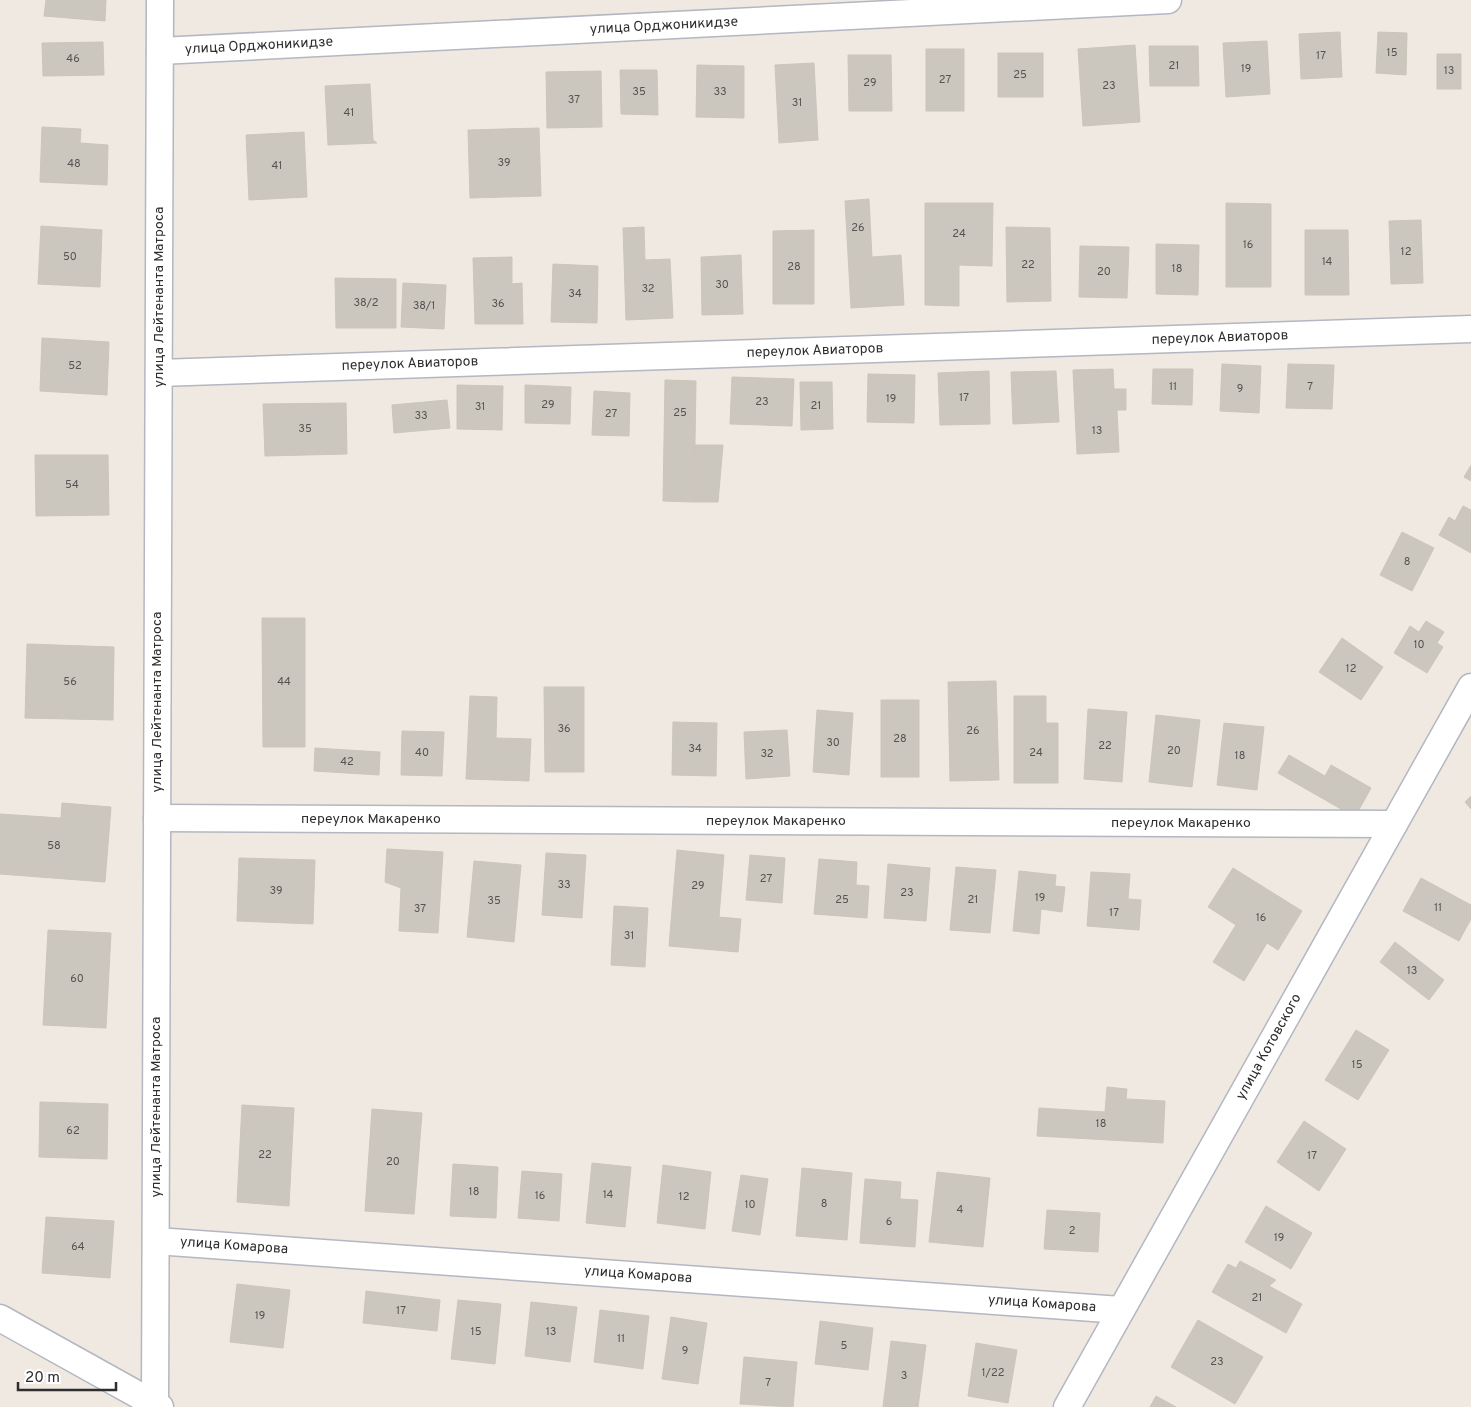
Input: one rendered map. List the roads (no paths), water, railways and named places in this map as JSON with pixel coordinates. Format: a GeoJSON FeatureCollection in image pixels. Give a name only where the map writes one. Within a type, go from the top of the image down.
{"type":"FeatureCollection","features":[{"type":"Feature","properties":{"kind":"street","name":"улица Лейтенанта Матроса"},"geometry":{"type":"LineString","coordinates":[[157,1406],[160,0]]}},
{"type":"Feature","properties":{"kind":"street","name":"улица Орджоникидзе"},"geometry":{"type":"LineString","coordinates":[[160,51],[1168,0]]}},
{"type":"Feature","properties":{"kind":"street","name":"переулок Авиаторов"},"geometry":{"type":"LineString","coordinates":[[159,373],[1471,329]]}},
{"type":"Feature","properties":{"kind":"street","name":"улица Котовского"},"geometry":{"type":"LineString","coordinates":[[1066,1407],[1394,824],[1469,698]]}},
{"type":"Feature","properties":{"kind":"street","name":"переулок Макаренко"},"geometry":{"type":"LineString","coordinates":[[157,818],[1394,824]]}},
{"type":"Feature","properties":{"kind":"street","name":"улица Комарова"},"geometry":{"type":"LineString","coordinates":[[156,1241],[1121,1310]]}},
{"type":"Feature","properties":{"kind":"street"},"geometry":{"type":"LineString","coordinates":[[0,1318],[157,1406]]}}]}
